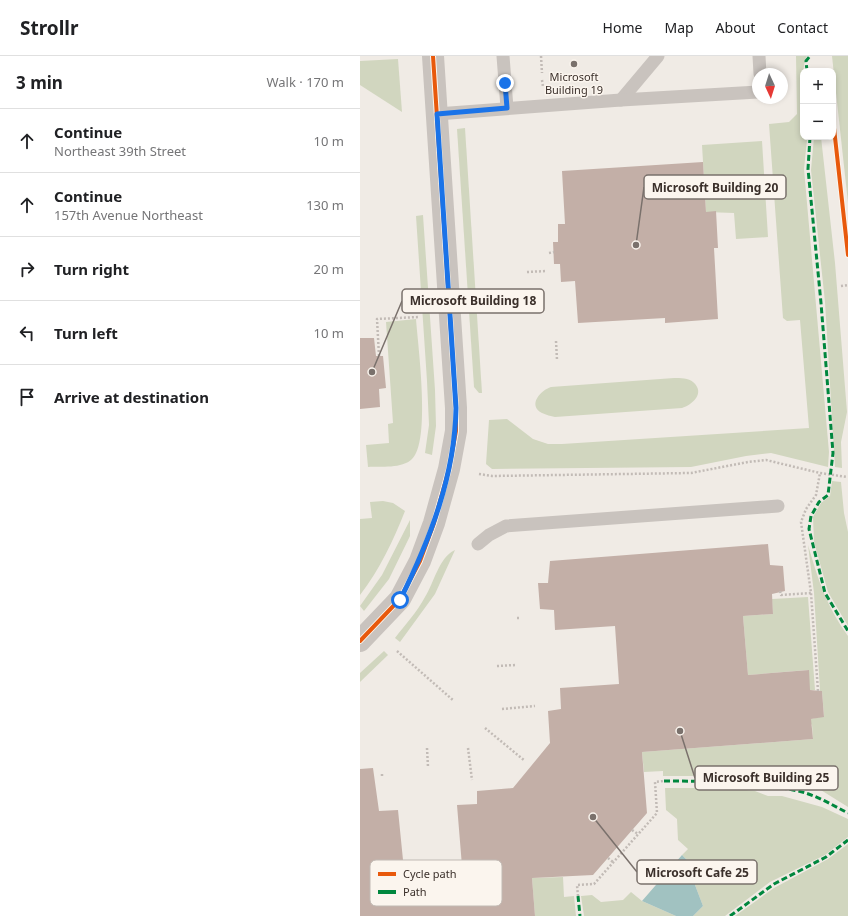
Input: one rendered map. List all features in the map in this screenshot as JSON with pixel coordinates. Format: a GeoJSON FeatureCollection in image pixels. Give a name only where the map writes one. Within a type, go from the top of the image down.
{"type":"FeatureCollection","features":[{"type":"Feature","properties":{"kind":"street"},"geometry":{"type":"LineString","coordinates":[[360,641],[400,600],[420,561],[443,491],[456,431],[456,408],[433,56]]}},
{"type":"Feature","properties":{"kind":"lane"},"geometry":{"type":"LineString","coordinates":[[503,56],[507,108]]}},
{"type":"Feature","properties":{"kind":"lane"},"geometry":{"type":"LineString","coordinates":[[620,100],[658,56]]}},
{"type":"Feature","properties":{"kind":"lane"},"geometry":{"type":"LineString","coordinates":[[759,56],[760,68]]}},
{"type":"Feature","properties":{"kind":"lane"},"geometry":{"type":"LineString","coordinates":[[437,114],[620,100],[752,92]]}},
{"type":"Feature","properties":{"kind":"lane"},"geometry":{"type":"LineString","coordinates":[[478,544],[489,535],[506,526],[778,506]]}},
{"type":"Feature","properties":{"kind":"path"},"geometry":{"type":"LineString","coordinates":[[540,56],[542,73]]}},
{"type":"Feature","properties":{"kind":"path"},"geometry":{"type":"LineString","coordinates":[[549,253],[554,252]]}},
{"type":"Feature","properties":{"kind":"path"},"geometry":{"type":"LineString","coordinates":[[527,272],[547,270]]}},
{"type":"Feature","properties":{"kind":"path"},"geometry":{"type":"LineString","coordinates":[[841,286],[848,285]]}},
{"type":"Feature","properties":{"kind":"path"},"geometry":{"type":"LineString","coordinates":[[379,356],[377,319],[419,317]]}},
{"type":"Feature","properties":{"kind":"path"},"geometry":{"type":"LineString","coordinates":[[556,341],[557,360]]}},
{"type":"Feature","properties":{"kind":"path"},"geometry":{"type":"LineString","coordinates":[[479,474],[492,476],[691,473],[766,460],[820,473],[847,477]]}},
{"type":"Feature","properties":{"kind":"path"},"geometry":{"type":"LineString","coordinates":[[818,691],[811,593],[801,522],[806,509],[816,495],[820,473]]}},
{"type":"Feature","properties":{"kind":"path"},"geometry":{"type":"LineString","coordinates":[[780,592],[780,595],[811,593]]}},
{"type":"Feature","properties":{"kind":"path"},"geometry":{"type":"LineString","coordinates":[[397,651],[454,701]]}},
{"type":"Feature","properties":{"kind":"path"},"geometry":{"type":"LineString","coordinates":[[497,666],[516,665]]}},
{"type":"Feature","properties":{"kind":"path"},"geometry":{"type":"LineString","coordinates":[[502,709],[535,706]]}},
{"type":"Feature","properties":{"kind":"path"},"geometry":{"type":"LineString","coordinates":[[485,728],[525,761]]}},
{"type":"Feature","properties":{"kind":"path"},"geometry":{"type":"LineString","coordinates":[[427,748],[428,767]]}},
{"type":"Feature","properties":{"kind":"path"},"geometry":{"type":"LineString","coordinates":[[468,748],[472,780]]}},
{"type":"Feature","properties":{"kind":"path"},"geometry":{"type":"LineString","coordinates":[[578,896],[577,885],[594,884],[656,813],[655,782],[664,782]]}},
{"type":"Feature","properties":{"kind":"path"},"geometry":{"type":"LineString","coordinates":[[632,830],[638,834]]}},
{"type":"Feature","properties":{"kind":"path"},"geometry":{"type":"LineString","coordinates":[[608,858],[613,862]]}},
{"type":"Feature","properties":{"kind":"green space"},"geometry":{"type":"Polygon","coordinates":[[[796,56],[807,56],[804,68],[800,68],[800,140],[807,140],[804,169],[829,452],[828,467],[771,453],[746,456],[691,467],[492,469],[486,464],[489,420],[507,419],[533,439],[548,444],[809,428],[800,320],[787,321],[783,318],[769,124],[789,122],[797,114],[796,56]]]}},
{"type":"Feature","properties":{"kind":"green space"},"geometry":{"type":"Polygon","coordinates":[[[832,56],[848,56],[848,203],[836,93],[836,68],[833,68],[832,56]]]}},
{"type":"Feature","properties":{"kind":"green space"},"geometry":{"type":"Polygon","coordinates":[[[398,59],[402,112],[360,85],[360,61],[398,59]]]}},
{"type":"Feature","properties":{"kind":"green space"},"geometry":{"type":"Polygon","coordinates":[[[465,128],[482,393],[479,393],[474,387],[457,129],[465,128]]]}},
{"type":"Feature","properties":{"kind":"green space"},"geometry":{"type":"Polygon","coordinates":[[[814,140],[821,140],[835,263],[847,412],[841,442],[842,468],[835,467],[825,302],[811,170],[814,140]]]}},
{"type":"Feature","properties":{"kind":"green space"},"geometry":{"type":"Polygon","coordinates":[[[762,141],[768,237],[736,239],[734,213],[706,212],[702,145],[762,141]]]}},
{"type":"Feature","properties":{"kind":"green space"},"geometry":{"type":"Polygon","coordinates":[[[423,215],[435,390],[436,426],[432,455],[425,453],[429,425],[416,216],[423,215]]]}},
{"type":"Feature","properties":{"kind":"green space"},"geometry":{"type":"Polygon","coordinates":[[[416,319],[422,393],[421,434],[418,449],[412,459],[403,464],[397,466],[368,467],[366,445],[389,443],[388,424],[393,423],[386,322],[416,319]]]}},
{"type":"Feature","properties":{"kind":"green space"},"geometry":{"type":"Polygon","coordinates":[[[684,378],[697,386],[698,394],[696,398],[690,404],[682,408],[555,417],[542,413],[536,406],[537,398],[540,394],[551,387],[684,378]]]}},
{"type":"Feature","properties":{"kind":"green space"},"geometry":{"type":"Polygon","coordinates":[[[832,481],[841,482],[844,513],[848,532],[848,626],[828,592],[814,542],[813,517],[821,503],[830,496],[832,481]]]}},
{"type":"Feature","properties":{"kind":"green space"},"geometry":{"type":"Polygon","coordinates":[[[383,501],[393,503],[405,511],[386,554],[360,595],[360,519],[372,518],[370,502],[383,501]]]}},
{"type":"Feature","properties":{"kind":"green space"},"geometry":{"type":"Polygon","coordinates":[[[410,520],[410,536],[389,579],[364,611],[360,606],[382,575],[410,520]]]}},
{"type":"Feature","properties":{"kind":"green space"},"geometry":{"type":"Polygon","coordinates":[[[808,545],[824,593],[840,625],[848,636],[848,807],[816,787],[796,782],[730,776],[663,776],[663,771],[644,772],[642,752],[813,739],[812,725],[807,720],[824,716],[822,691],[820,691],[814,593],[808,545]]]}},
{"type":"Feature","properties":{"kind":"green space"},"geometry":{"type":"Polygon","coordinates":[[[455,550],[435,594],[400,642],[395,638],[422,603],[437,571],[445,558],[449,553],[455,550]]]}},
{"type":"Feature","properties":{"kind":"green space"},"geometry":{"type":"Polygon","coordinates":[[[808,597],[815,690],[808,690],[808,670],[748,675],[743,616],[773,614],[772,599],[808,597]]]}},
{"type":"Feature","properties":{"kind":"green space"},"geometry":{"type":"Polygon","coordinates":[[[384,651],[388,655],[360,682],[360,673],[384,651]]]}},
{"type":"Feature","properties":{"kind":"green space"},"geometry":{"type":"Polygon","coordinates":[[[665,788],[728,788],[755,791],[768,796],[782,796],[822,807],[848,819],[848,837],[825,855],[770,882],[725,916],[693,916],[703,906],[695,885],[696,869],[682,855],[688,849],[678,840],[677,819],[666,810],[665,788]]]}},
{"type":"Feature","properties":{"kind":"green space"},"geometry":{"type":"Polygon","coordinates":[[[848,844],[848,916],[735,916],[774,888],[828,859],[848,844]]]}},
{"type":"Feature","properties":{"kind":"green space"},"geometry":{"type":"Polygon","coordinates":[[[563,877],[564,897],[574,896],[576,916],[535,916],[532,878],[563,877]]]}},
{"type":"Feature","properties":{"kind":"green space"},"geometry":{"type":"Polygon","coordinates":[[[631,892],[642,901],[676,916],[584,916],[581,896],[592,895],[601,902],[623,900],[631,892]]]}},
{"type":"Feature","properties":{"kind":"water"},"geometry":{"type":"Polygon","coordinates":[[[682,855],[696,869],[695,885],[703,906],[693,916],[676,916],[642,901],[682,855]]]}},
{"type":"Feature","properties":{"kind":"building"},"geometry":{"type":"Polygon","coordinates":[[[703,162],[706,212],[716,211],[718,248],[714,248],[718,319],[665,323],[665,318],[578,323],[575,281],[561,282],[560,264],[554,264],[553,242],[558,242],[558,224],[565,224],[562,171],[703,162]]]}},
{"type":"Feature","properties":{"kind":"building"},"geometry":{"type":"Polygon","coordinates":[[[360,338],[374,338],[376,356],[383,356],[386,388],[379,389],[380,407],[360,409],[360,338]]]}},
{"type":"Feature","properties":{"kind":"building"},"geometry":{"type":"Polygon","coordinates":[[[768,544],[770,565],[783,566],[785,591],[772,594],[773,614],[743,616],[748,675],[809,670],[810,690],[822,691],[824,717],[811,719],[813,739],[642,752],[647,813],[593,875],[532,878],[535,916],[360,916],[360,769],[373,768],[379,811],[398,810],[403,860],[370,860],[370,906],[502,906],[502,860],[462,860],[457,805],[477,804],[477,791],[513,788],[550,743],[548,711],[561,709],[560,688],[619,684],[615,626],[555,630],[554,610],[540,609],[538,583],[548,583],[550,561],[768,544]]]}},
{"type":"Feature","properties":{"kind":"marked path"},"geometry":{"type":"LineString","coordinates":[[807,68],[806,61],[810,56]]}},
{"type":"Feature","properties":{"kind":"marked path"},"geometry":{"type":"LineString","coordinates":[[810,140],[808,169],[833,453],[828,495],[819,502],[811,516],[809,529],[825,593],[848,631]]}},
{"type":"Feature","properties":{"kind":"marked path"},"geometry":{"type":"LineString","coordinates":[[664,781],[698,781],[781,788],[811,795],[848,813]]}},
{"type":"Feature","properties":{"kind":"marked path"},"geometry":{"type":"LineString","coordinates":[[730,916],[774,884],[826,857],[848,840]]}},
{"type":"Feature","properties":{"kind":"marked path"},"geometry":{"type":"LineString","coordinates":[[578,896],[580,916]]}},
{"type":"Feature","properties":{"kind":"cycle path"},"geometry":{"type":"LineString","coordinates":[[360,641],[400,599],[420,561],[434,523],[449,469],[456,431],[456,408],[433,56]]}},
{"type":"Feature","properties":{"kind":"cycle path"},"geometry":{"type":"LineString","coordinates":[[835,140],[848,255]]}},
{"type":"Feature","properties":{"kind":"place","name":"Microsoft Building 19"},"geometry":{"type":"Point","coordinates":[574,64]}},
{"type":"Feature","properties":{"kind":"place","name":"Microsoft Building 20"},"geometry":{"type":"Point","coordinates":[636,245]}},
{"type":"Feature","properties":{"kind":"place","name":"Microsoft Building 18"},"geometry":{"type":"Point","coordinates":[372,372]}},
{"type":"Feature","properties":{"kind":"place","name":"Microsoft Building 25"},"geometry":{"type":"Point","coordinates":[680,731]}},
{"type":"Feature","properties":{"kind":"place","name":"Microsoft Cafe 25"},"geometry":{"type":"Point","coordinates":[593,817]}},
{"type":"Feature","properties":{"kind":"route"},"geometry":{"type":"LineString","coordinates":[[400,600],[420,561],[434,523],[449,468],[456,431],[456,408],[437,114],[507,108],[505,83]]}}]}
